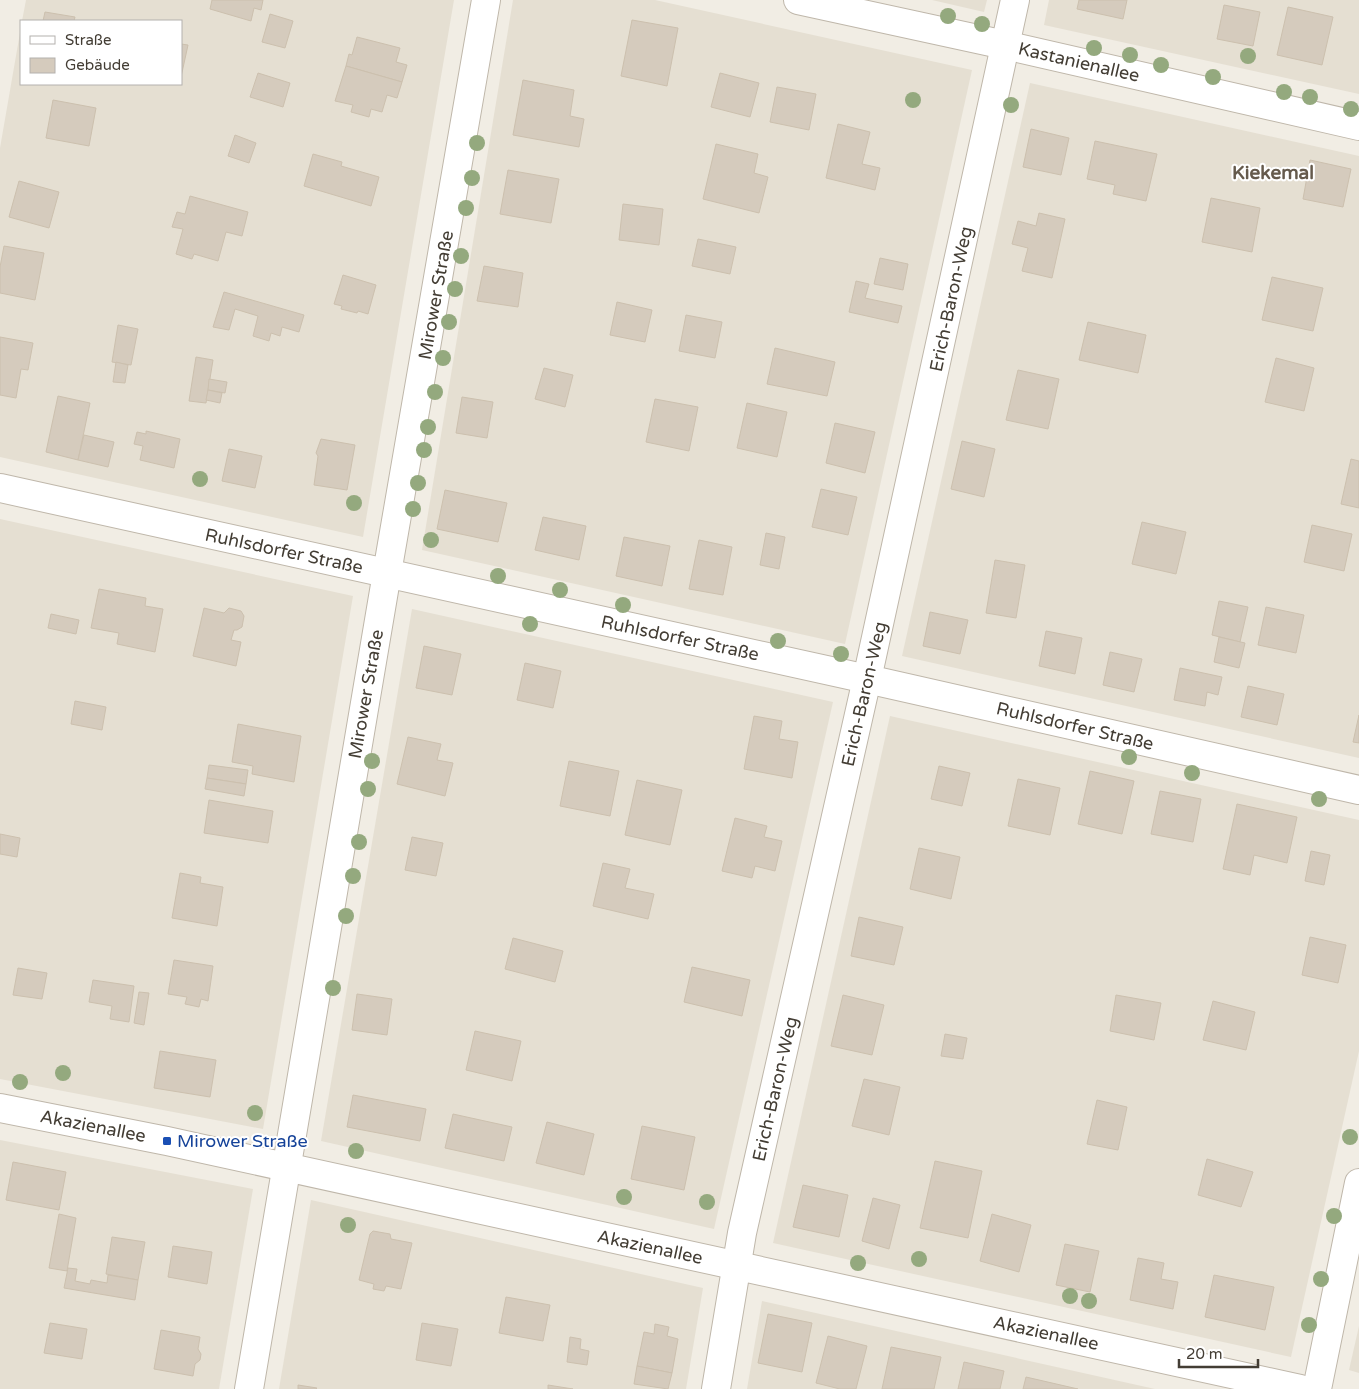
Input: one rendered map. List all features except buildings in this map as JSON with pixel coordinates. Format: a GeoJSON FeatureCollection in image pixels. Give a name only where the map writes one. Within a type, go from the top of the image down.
{"type":"FeatureCollection","features":[{"type":"Feature","properties":{"kind":"street","name":"Mirower Straße"},"geometry":{"type":"LineString","coordinates":[[249,1389],[486,0]]}},
{"type":"Feature","properties":{"kind":"street","name":"Kastanienallee"},"geometry":{"type":"LineString","coordinates":[[798,0],[1006,45],[1359,126]]}},
{"type":"Feature","properties":{"kind":"street","name":"Erich-Baron-Weg"},"geometry":{"type":"LineString","coordinates":[[716,1389],[736,1266],[867,679],[1015,0]]}},
{"type":"Feature","properties":{"kind":"street","name":"Ruhlsdorfer Straße"},"geometry":{"type":"LineString","coordinates":[[0,488],[867,679],[1359,790]]}},
{"type":"Feature","properties":{"kind":"street","name":"Akazienallee"},"geometry":{"type":"LineString","coordinates":[[0,1108],[167,1141],[1300,1389]]}},
{"type":"Feature","properties":{"kind":"street"},"geometry":{"type":"LineString","coordinates":[[1316,1389],[1359,1183]]}},
{"type":"Feature","properties":{"kind":"shaded area"},"geometry":{"type":"Polygon","coordinates":[[[26,0],[454,0],[363,537],[0,457],[0,148],[20,33],[20,85],[182,85],[182,20],[22,20],[26,0]]]}},
{"type":"Feature","properties":{"kind":"shaded area"},"geometry":{"type":"Polygon","coordinates":[[[513,0],[655,0],[972,70],[845,644],[422,550],[513,0]]]}},
{"type":"Feature","properties":{"kind":"shaded area"},"geometry":{"type":"Polygon","coordinates":[[[932,0],[987,0],[984,12],[932,0]]]}},
{"type":"Feature","properties":{"kind":"shaded area"},"geometry":{"type":"Polygon","coordinates":[[[1049,0],[1359,0],[1359,94],[1044,25],[1049,0]]]}},
{"type":"Feature","properties":{"kind":"shaded area"},"geometry":{"type":"Polygon","coordinates":[[[1030,83],[1359,156],[1359,758],[902,656],[1030,83]]]}},
{"type":"Feature","properties":{"kind":"shaded area"},"geometry":{"type":"Polygon","coordinates":[[[0,519],[353,596],[263,1129],[0,1079],[0,519]]]}},
{"type":"Feature","properties":{"kind":"shaded area"},"geometry":{"type":"Polygon","coordinates":[[[412,609],[833,702],[714,1229],[321,1141],[412,609]]]}},
{"type":"Feature","properties":{"kind":"shaded area"},"geometry":{"type":"Polygon","coordinates":[[[890,716],[1359,820],[1359,1051],[1291,1357],[773,1243],[890,716]]]}},
{"type":"Feature","properties":{"kind":"shaded area"},"geometry":{"type":"Polygon","coordinates":[[[0,1140],[253,1189],[219,1389],[0,1389],[0,1140]]]}},
{"type":"Feature","properties":{"kind":"shaded area"},"geometry":{"type":"Polygon","coordinates":[[[311,1200],[703,1288],[686,1389],[279,1389],[311,1200]]]}},
{"type":"Feature","properties":{"kind":"shaded area"},"geometry":{"type":"Polygon","coordinates":[[[762,1301],[1155,1389],[747,1389],[762,1301]]]}},
{"type":"Feature","properties":{"kind":"shaded area"},"geometry":{"type":"Polygon","coordinates":[[[1359,1326],[1359,1373],[1349,1370],[1359,1326]]]}},
{"type":"Feature","properties":{"kind":"place","name":"Mirower Straße"},"geometry":{"type":"Point","coordinates":[167,1141]}},
{"type":"Feature","properties":{"kind":"district","name":"Kiekemal"},"geometry":{"type":"Point","coordinates":[1273,172]}}]}
